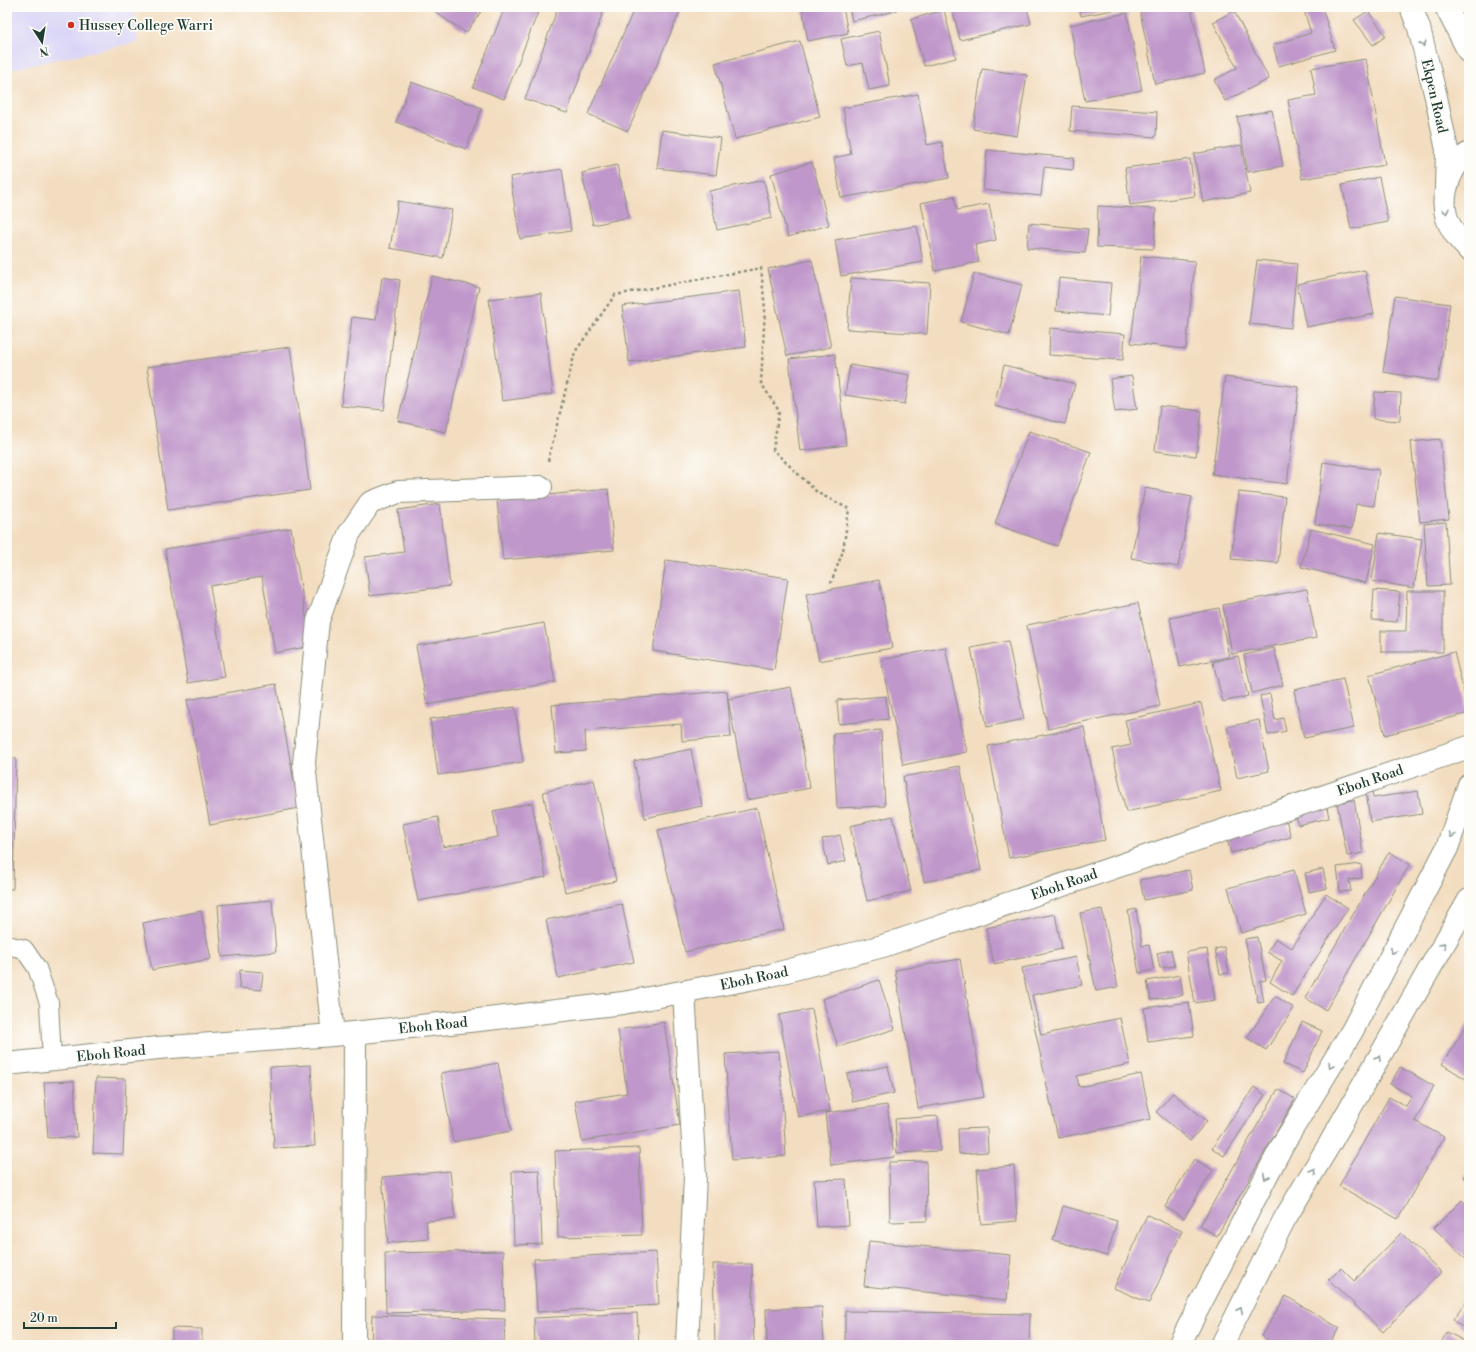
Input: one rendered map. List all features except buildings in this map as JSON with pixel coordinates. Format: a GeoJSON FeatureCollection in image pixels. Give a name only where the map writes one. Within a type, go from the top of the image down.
{"type":"FeatureCollection","features":[{"type":"Feature","properties":{"kind":"street","name":"Ekpen Road"},"geometry":{"type":"LineString","coordinates":[[1411,7],[1419,28],[1436,96],[1447,150],[1444,206],[1448,223],[1463,244],[1469,260]]}},
{"type":"Feature","properties":{"kind":"street"},"geometry":{"type":"LineString","coordinates":[[1446,7],[1469,52]]}},
{"type":"Feature","properties":{"kind":"street"},"geometry":{"type":"LineString","coordinates":[[1446,187],[1454,169],[1469,153]]}},
{"type":"Feature","properties":{"kind":"street"},"geometry":{"type":"LineString","coordinates":[[333,1035],[304,763],[318,621],[349,534],[370,503],[398,492],[541,487]]}},
{"type":"Feature","properties":{"kind":"street","name":"Eboh Road"},"geometry":{"type":"LineString","coordinates":[[7,1064],[158,1048],[333,1035],[480,1020],[623,1003],[771,975],[883,946],[1469,747]]}},
{"type":"Feature","properties":{"kind":"street"},"geometry":{"type":"LineString","coordinates":[[1179,1345],[1283,1144],[1352,1030],[1447,848],[1469,785]]}},
{"type":"Feature","properties":{"kind":"street"},"geometry":{"type":"LineString","coordinates":[[1222,1345],[1284,1220],[1329,1145],[1469,900]]}},
{"type":"Feature","properties":{"kind":"street"},"geometry":{"type":"LineString","coordinates":[[684,992],[695,1176],[687,1345]]}},
{"type":"Feature","properties":{"kind":"street"},"geometry":{"type":"LineString","coordinates":[[354,1345],[355,1033]]}},
{"type":"Feature","properties":{"kind":"lane"},"geometry":{"type":"LineString","coordinates":[[7,945],[24,949],[37,968],[49,1003],[52,1059]]}},
{"type":"Feature","properties":{"kind":"path"},"geometry":{"type":"LineString","coordinates":[[541,487],[575,352],[615,294],[762,268],[765,309],[761,383],[779,411],[772,450],[818,493],[849,509],[843,551],[831,583]]}},
{"type":"Feature","properties":{"kind":"shaded area","name":"Hussey College Warri"},"geometry":{"type":"Polygon","coordinates":[[[7,7],[134,7],[138,42],[7,70],[7,7]]]}},
{"type":"Feature","properties":{"kind":"place","name":"Hussey College Warri"},"geometry":{"type":"Point","coordinates":[71,25]}}]}
